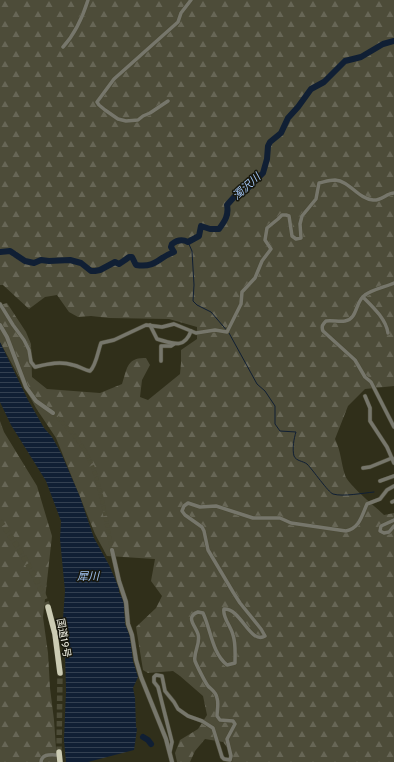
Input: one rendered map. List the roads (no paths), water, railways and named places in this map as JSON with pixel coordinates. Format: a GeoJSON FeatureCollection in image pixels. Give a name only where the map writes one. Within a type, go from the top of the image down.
{"type":"FeatureCollection","features":[{"type":"Feature","properties":{"kind":"highway","name":"国道19号"},"geometry":{"type":"LineString","coordinates":[[48,607],[55,634],[60,673]]}},
{"type":"Feature","properties":{"kind":"highway"},"geometry":{"type":"LineString","coordinates":[[59,754],[60,762]]}},
{"type":"Feature","properties":{"kind":"street"},"geometry":{"type":"LineString","coordinates":[[63,47],[68,41],[85,9],[88,0]]}},
{"type":"Feature","properties":{"kind":"street"},"geometry":{"type":"LineString","coordinates":[[168,101],[138,120],[126,121],[118,119],[97,102],[114,79],[178,22],[181,13],[191,0]]}},
{"type":"Feature","properties":{"kind":"street"},"geometry":{"type":"LineString","coordinates":[[0,304],[24,340],[29,350],[31,362],[35,367],[47,363],[61,363],[72,364],[90,371],[95,365],[101,343],[114,340],[141,326],[150,325],[162,327],[174,324],[196,333],[215,330],[223,332],[228,331],[241,304],[242,292],[255,278],[262,261],[271,249],[265,240],[267,228],[282,215],[286,214],[289,216],[292,236],[296,239],[301,238],[300,224],[302,216],[316,198],[319,183],[330,180],[339,181],[351,187],[364,198],[374,200],[394,193]]}},
{"type":"Feature","properties":{"kind":"street"},"geometry":{"type":"LineString","coordinates":[[394,283],[370,292],[363,297],[359,301],[353,317],[350,320],[326,321],[322,325],[322,329],[355,360],[365,377],[371,382],[394,427]]}},
{"type":"Feature","properties":{"kind":"street"},"geometry":{"type":"LineString","coordinates":[[363,297],[376,311],[387,328],[388,333]]}},
{"type":"Feature","properties":{"kind":"street"},"geometry":{"type":"LineString","coordinates":[[0,325],[7,337],[26,386],[36,400],[53,414]]}},
{"type":"Feature","properties":{"kind":"street"},"geometry":{"type":"LineString","coordinates":[[150,325],[157,339],[174,344]]}},
{"type":"Feature","properties":{"kind":"street"},"geometry":{"type":"LineString","coordinates":[[161,361],[161,346],[171,346],[182,343],[186,341],[191,332]]}},
{"type":"Feature","properties":{"kind":"street"},"geometry":{"type":"LineString","coordinates":[[363,468],[393,460],[387,447],[370,421],[370,408],[365,396]]}},
{"type":"Feature","properties":{"kind":"street"},"geometry":{"type":"LineString","coordinates":[[380,481],[394,476]]}},
{"type":"Feature","properties":{"kind":"street"},"geometry":{"type":"LineString","coordinates":[[170,752],[172,742],[158,687],[154,682],[154,677],[156,674],[162,676],[165,691],[178,709],[188,716],[202,721],[213,728],[222,757],[230,760],[231,756],[227,739],[234,727],[235,722],[220,720],[217,716],[217,698],[214,691],[208,686],[195,661],[195,655],[199,642],[198,633],[191,621],[194,613],[203,613],[214,644],[222,660],[227,666],[235,663],[235,642],[233,632],[224,615],[224,609],[234,612],[250,632],[258,637],[262,638],[265,636],[240,603],[208,550],[204,531],[199,524],[182,511],[184,506],[188,503],[200,507],[216,506],[253,518],[280,518],[290,522],[346,531],[353,528],[360,521],[368,504],[380,499],[387,490],[394,486]]}},
{"type":"Feature","properties":{"kind":"street"},"geometry":{"type":"LineString","coordinates":[[394,520],[381,526],[380,531],[384,533],[389,532],[394,526]]}},
{"type":"Feature","properties":{"kind":"street"},"geometry":{"type":"LineString","coordinates":[[112,550],[119,581],[126,602],[128,624],[132,635],[136,660],[141,678],[170,752],[172,762]]}},
{"type":"Feature","properties":{"kind":"street"},"geometry":{"type":"LineString","coordinates":[[41,762],[43,757],[46,755],[59,754]]}},
{"type":"Feature","properties":{"kind":"water"},"geometry":{"type":"Polygon","coordinates":[[[0,342],[28,400],[62,455],[80,497],[94,538],[109,565],[124,602],[125,624],[130,636],[133,661],[138,677],[133,688],[137,729],[134,750],[88,762],[66,762],[64,740],[66,691],[65,651],[67,644],[63,619],[65,591],[60,539],[61,521],[46,481],[11,425],[0,402],[0,342]]]}},
{"type":"Feature","properties":{"kind":"waterway","name":"濁沢川"},"geometry":{"type":"LineString","coordinates":[[0,252],[10,251],[25,261],[34,263],[41,260],[70,260],[81,263],[91,271],[100,270],[115,262],[119,264],[129,257],[132,257],[136,265],[143,266],[153,264],[168,254],[174,252],[171,247],[172,244],[182,240],[188,242],[199,236],[201,226],[210,229],[219,229],[226,218],[227,205],[235,196],[245,191],[263,173],[270,142],[281,133],[288,118],[311,89],[324,82],[345,61],[361,57],[383,44],[394,41]]}},
{"type":"Feature","properties":{"kind":"waterway"},"geometry":{"type":"LineString","coordinates":[[188,242],[192,251],[194,285],[193,301],[197,305],[211,312],[229,333],[257,384],[265,391],[275,406],[275,424],[280,431],[296,432],[293,447],[295,458],[307,464],[333,494],[347,495],[374,492]]}},
{"type":"Feature","properties":{"kind":"waterway","name":"犀川"},"geometry":{"type":"LineString","coordinates":[[143,737],[151,744]]}},
{"type":"Feature","properties":{"kind":"tunnel"},"geometry":{"type":"LineString","coordinates":[[53,413],[71,431],[80,443],[93,467],[101,495],[112,550]]}},
{"type":"Feature","properties":{"kind":"tunnel"},"geometry":{"type":"LineString","coordinates":[[0,521],[27,562],[48,607]]}},
{"type":"Feature","properties":{"kind":"tunnel"},"geometry":{"type":"LineString","coordinates":[[59,752],[60,673]]}}]}
